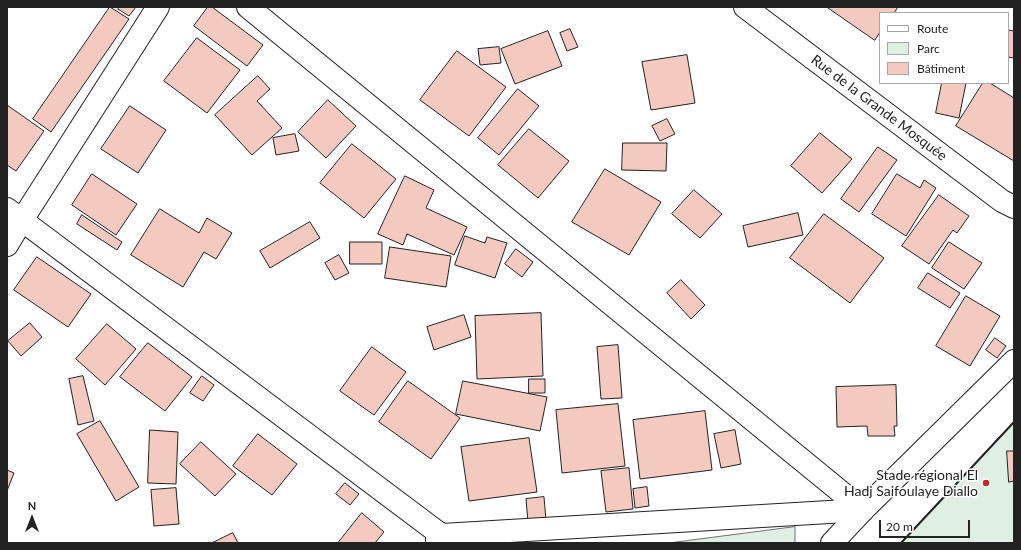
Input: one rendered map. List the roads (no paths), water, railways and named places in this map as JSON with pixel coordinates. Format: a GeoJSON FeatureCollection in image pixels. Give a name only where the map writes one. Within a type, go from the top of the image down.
{"type":"FeatureCollection","features":[{"type":"Feature","properties":{"kind":"street"},"geometry":{"type":"LineString","coordinates":[[7,245],[14,214],[158,7]]}},
{"type":"Feature","properties":{"kind":"street"},"geometry":{"type":"LineString","coordinates":[[248,7],[863,510]]}},
{"type":"Feature","properties":{"kind":"street","name":"Rue de la Grande Mosquée"},"geometry":{"type":"LineString","coordinates":[[745,7],[1002,201],[1014,207]]}},
{"type":"Feature","properties":{"kind":"street"},"geometry":{"type":"LineString","coordinates":[[14,214],[443,540],[863,510]]}},
{"type":"Feature","properties":{"kind":"street"},"geometry":{"type":"LineString","coordinates":[[832,543],[863,510],[1014,361]]}},
{"type":"Feature","properties":{"kind":"place","name":"Stade régional El Hadj Saifoulaye Diallo"},"geometry":{"type":"Point","coordinates":[986,483]}}]}
